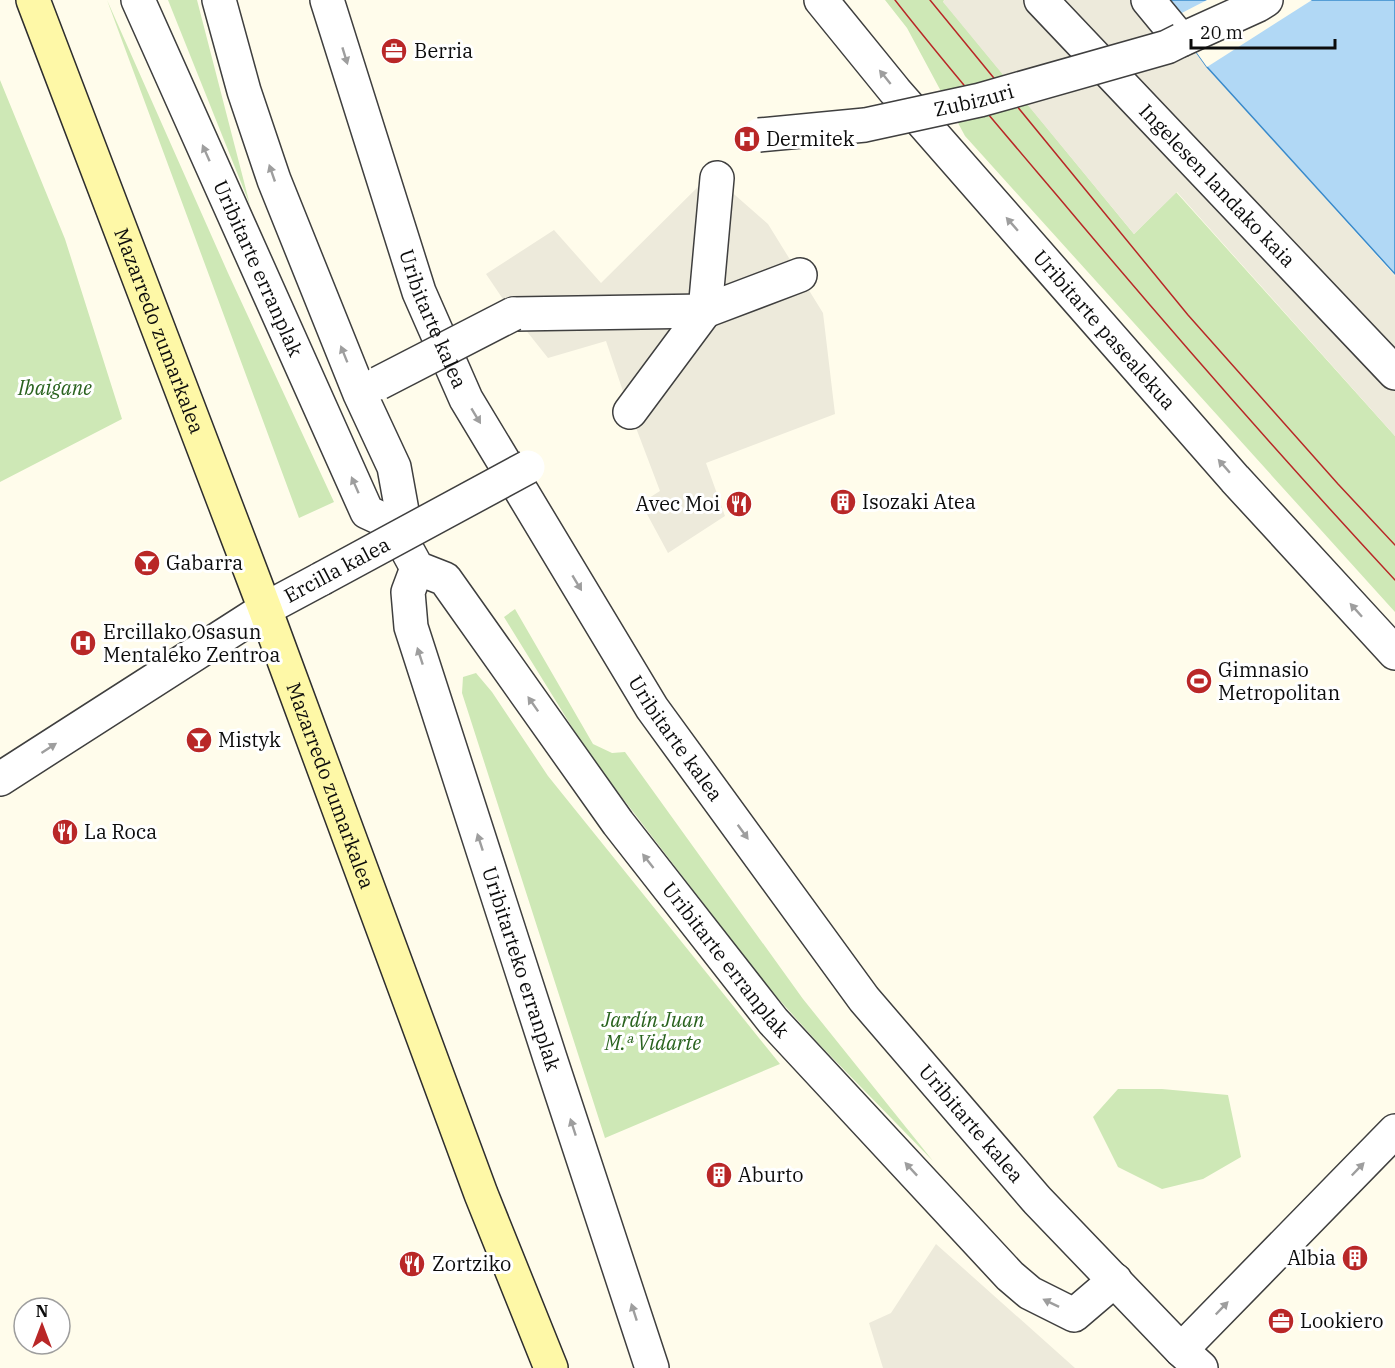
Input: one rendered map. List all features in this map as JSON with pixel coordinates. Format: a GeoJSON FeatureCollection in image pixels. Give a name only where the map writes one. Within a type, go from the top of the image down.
{"type":"FeatureCollection","features":[{"type":"Feature","properties":{"kind":"main road","name":"Mazarredo zumarkalea"},"geometry":{"type":"LineString","coordinates":[[33,0],[265,609],[481,1194],[551,1368]]}},
{"type":"Feature","properties":{"kind":"street","name":"Uribitarte erranplak"},"geometry":{"type":"LineString","coordinates":[[138,0],[367,512],[393,524]]}},
{"type":"Feature","properties":{"kind":"street"},"geometry":{"type":"LineString","coordinates":[[219,0],[244,91],[274,180],[369,389],[394,466],[402,511],[393,524],[417,567]]}},
{"type":"Feature","properties":{"kind":"street","name":"Uribitarte kalea"},"geometry":{"type":"LineString","coordinates":[[327,0],[419,292],[466,399],[652,708],[864,999],[1038,1200],[1191,1359]]}},
{"type":"Feature","properties":{"kind":"street","name":"Uribitarte pasealekua"},"geometry":{"type":"LineString","coordinates":[[821,0],[895,91],[1096,320],[1395,653]]}},
{"type":"Feature","properties":{"kind":"street","name":"Ingelesen landako kaia"},"geometry":{"type":"LineString","coordinates":[[1042,0],[1395,373]]}},
{"type":"Feature","properties":{"kind":"street"},"geometry":{"type":"LineString","coordinates":[[1148,0],[1181,40]]}},
{"type":"Feature","properties":{"kind":"street","name":"Zubizuri"},"geometry":{"type":"LineString","coordinates":[[759,135],[865,125],[980,100],[1167,46],[1266,0]]}},
{"type":"Feature","properties":{"kind":"street"},"geometry":{"type":"LineString","coordinates":[[630,412],[705,311],[717,178]]}},
{"type":"Feature","properties":{"kind":"street"},"geometry":{"type":"LineString","coordinates":[[369,389],[514,314],[705,311],[800,275]]}},
{"type":"Feature","properties":{"kind":"street","name":"Ercilla kalea"},"geometry":{"type":"LineString","coordinates":[[0,779],[265,609],[528,466]]}},
{"type":"Feature","properties":{"kind":"street","name":"Uribitarte erranplak"},"geometry":{"type":"LineString","coordinates":[[417,567],[445,579],[618,823],[773,1021],[1010,1276],[1030,1293],[1074,1315],[1115,1280]]}},
{"type":"Feature","properties":{"kind":"street","name":"Uribitarteko erranplak"},"geometry":{"type":"LineString","coordinates":[[417,567],[408,592],[411,627],[652,1368]]}},
{"type":"Feature","properties":{"kind":"street"},"geometry":{"type":"LineString","coordinates":[[1191,1359],[1395,1131]]}},
{"type":"Feature","properties":{"kind":"green space"},"geometry":{"type":"Polygon","coordinates":[[[107,0],[228,273],[334,502],[299,518],[107,0]]]}},
{"type":"Feature","properties":{"kind":"green space"},"geometry":{"type":"Polygon","coordinates":[[[168,0],[197,0],[250,205],[168,0]]]}},
{"type":"Feature","properties":{"kind":"green space"},"geometry":{"type":"Polygon","coordinates":[[[885,0],[945,0],[943,1],[1134,234],[1176,192],[1395,436],[1395,612],[965,136],[907,28],[885,0]]]}},
{"type":"Feature","properties":{"kind":"green space","name":"Ibaigane"},"geometry":{"type":"Polygon","coordinates":[[[0,80],[65,239],[122,419],[0,482],[0,80]]]}},
{"type":"Feature","properties":{"kind":"green space"},"geometry":{"type":"Polygon","coordinates":[[[515,609],[593,744],[612,753],[625,752],[803,999],[933,1161],[819,1044],[766,985],[588,753],[504,617],[515,609]]]}},
{"type":"Feature","properties":{"kind":"green space","name":"Jardín Juan M.ª Vidarte"},"geometry":{"type":"Polygon","coordinates":[[[476,673],[492,692],[548,776],[780,1064],[605,1138],[462,693],[463,677],[476,673]]]}},
{"type":"Feature","properties":{"kind":"green space"},"geometry":{"type":"Polygon","coordinates":[[[1118,1089],[1162,1089],[1228,1095],[1241,1157],[1203,1179],[1162,1189],[1118,1167],[1093,1117],[1118,1089]]]}},
{"type":"Feature","properties":{"kind":"shaded area"},"geometry":{"type":"Polygon","coordinates":[[[945,0],[1157,0],[1207,67],[1395,276],[1395,436],[1177,192],[1134,234],[943,2],[945,0]]]}},
{"type":"Feature","properties":{"kind":"shaded area"},"geometry":{"type":"Polygon","coordinates":[[[711,174],[768,224],[823,313],[835,414],[706,463],[725,516],[668,553],[641,503],[660,491],[606,341],[548,358],[513,314],[486,274],[554,230],[601,283],[711,174]]]}},
{"type":"Feature","properties":{"kind":"shaded area"},"geometry":{"type":"Polygon","coordinates":[[[936,1244],[1075,1368],[883,1368],[869,1323],[891,1313],[936,1244]]]}},
{"type":"Feature","properties":{"kind":"water"},"geometry":{"type":"Polygon","coordinates":[[[1157,0],[1395,0],[1395,274],[1207,67],[1157,0]]]}},
{"type":"Feature","properties":{"kind":"pier"},"geometry":{"type":"Polygon","coordinates":[[[1207,0],[1312,0],[1207,67],[1172,18],[1207,0]]]}},
{"type":"Feature","properties":{"kind":"tram line"},"geometry":{"type":"LineString","coordinates":[[895,0],[1101,248],[1309,486],[1395,580]]}},
{"type":"Feature","properties":{"kind":"tram line"},"geometry":{"type":"LineString","coordinates":[[930,0],[1188,315],[1395,545]]}},
{"type":"Feature","properties":{"kind":"place","name":"Berria"},"geometry":{"type":"Point","coordinates":[394,51]}},
{"type":"Feature","properties":{"kind":"place","name":"Dermitek"},"geometry":{"type":"Point","coordinates":[747,139]}},
{"type":"Feature","properties":{"kind":"place","name":"Isozaki Atea"},"geometry":{"type":"Point","coordinates":[843,502]}},
{"type":"Feature","properties":{"kind":"place","name":"Avec Moi"},"geometry":{"type":"Point","coordinates":[739,504]}},
{"type":"Feature","properties":{"kind":"place","name":"Gabarra"},"geometry":{"type":"Point","coordinates":[147,563]}},
{"type":"Feature","properties":{"kind":"place","name":"Ercillako Osasun Mentaleko Zentroa"},"geometry":{"type":"Point","coordinates":[83,643]}},
{"type":"Feature","properties":{"kind":"place","name":"Gimnasio Metropolitan"},"geometry":{"type":"Point","coordinates":[1199,681]}},
{"type":"Feature","properties":{"kind":"place","name":"Mistyk"},"geometry":{"type":"Point","coordinates":[199,740]}},
{"type":"Feature","properties":{"kind":"place","name":"La Roca"},"geometry":{"type":"Point","coordinates":[65,832]}},
{"type":"Feature","properties":{"kind":"place","name":"Aburto"},"geometry":{"type":"Point","coordinates":[719,1175]}},
{"type":"Feature","properties":{"kind":"place","name":"Albia"},"geometry":{"type":"Point","coordinates":[1355,1258]}},
{"type":"Feature","properties":{"kind":"place","name":"Zortziko"},"geometry":{"type":"Point","coordinates":[412,1264]}},
{"type":"Feature","properties":{"kind":"place","name":"Lookiero"},"geometry":{"type":"Point","coordinates":[1281,1321]}}]}
